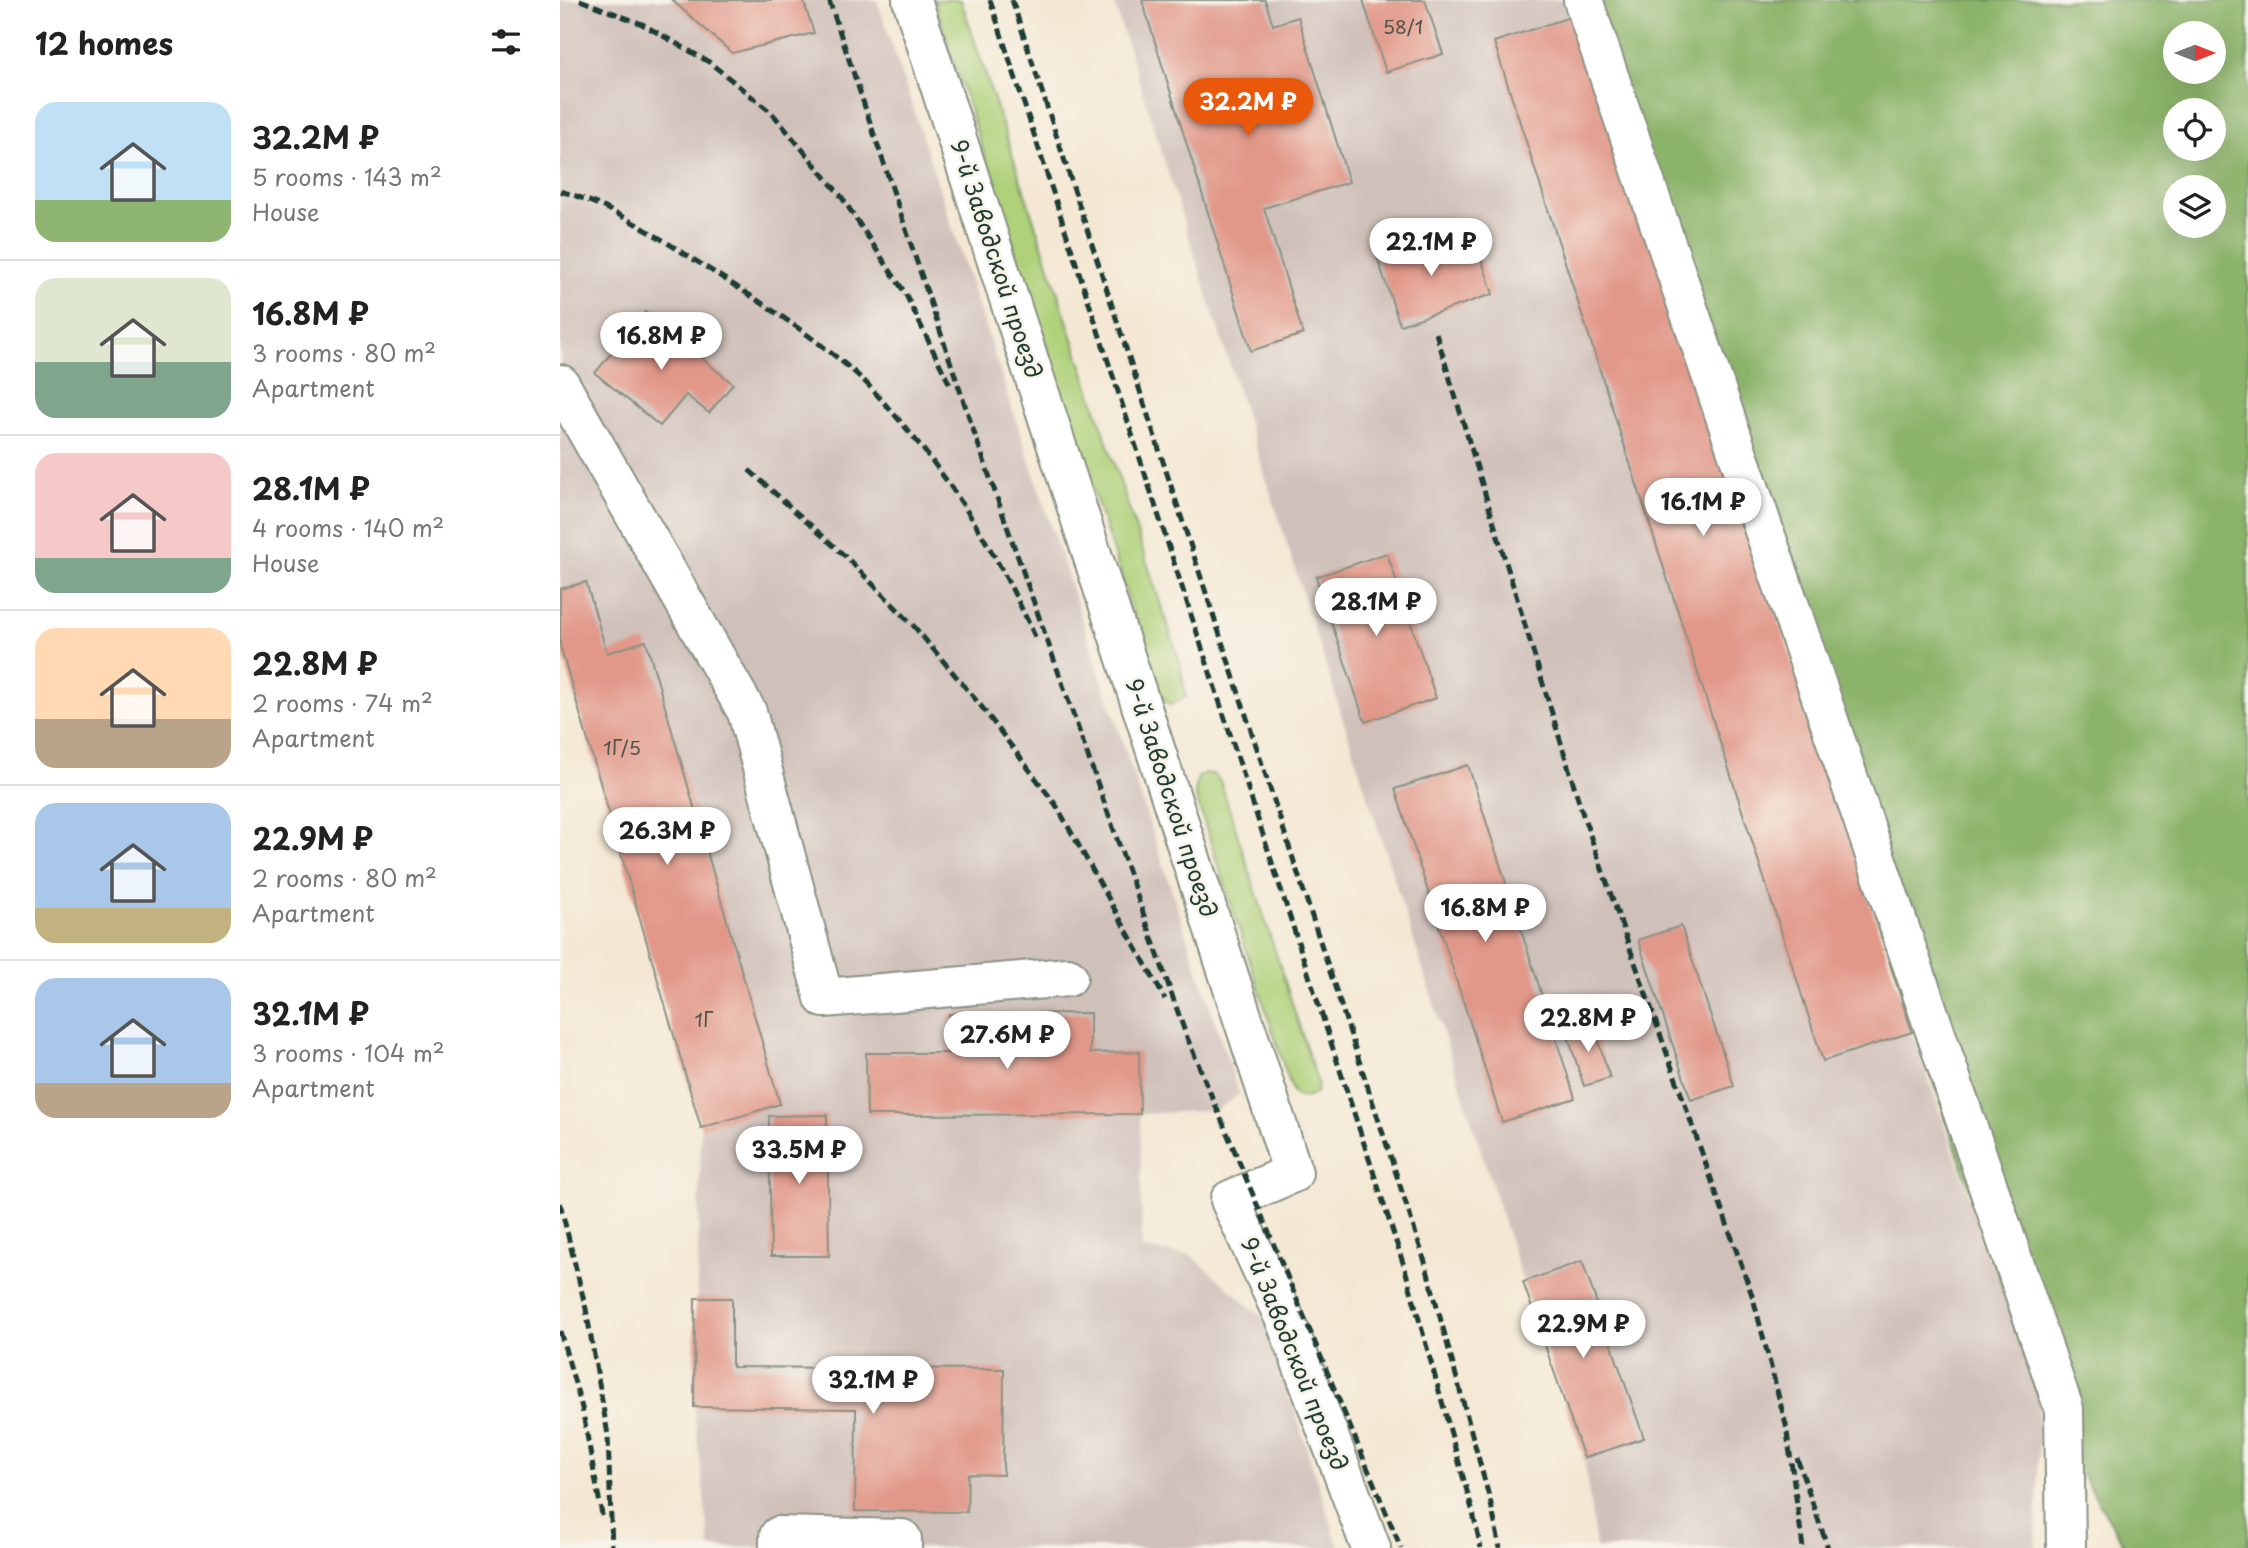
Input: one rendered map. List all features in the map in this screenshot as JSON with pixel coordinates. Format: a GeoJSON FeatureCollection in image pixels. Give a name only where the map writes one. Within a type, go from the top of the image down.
{"type":"FeatureCollection","features":[{"type":"Feature","properties":{"kind":"lane","name":"9-й Заводской проезд"},"geometry":{"type":"LineString","coordinates":[[912,0],[1293,1173],[1230,1200],[1286,1321],[1371,1548]]}},
{"type":"Feature","properties":{"kind":"lane"},"geometry":{"type":"LineString","coordinates":[[1583,0],[2064,1409],[2066,1548]]}},
{"type":"Feature","properties":{"kind":"lane"},"geometry":{"type":"LineString","coordinates":[[560,383],[747,712],[824,998],[1068,977]]}},
{"type":"Feature","properties":{"kind":"lane"},"geometry":{"type":"LineString","coordinates":[[779,1548],[779,1536],[902,1539],[902,1548]]}},
{"type":"Feature","properties":{"kind":"shaded area"},"geometry":{"type":"Polygon","coordinates":[[[560,0],[877,0],[1239,1094],[1217,1110],[1140,1114],[1142,1249],[1191,1255],[1265,1320],[1339,1548],[710,1548],[694,1407],[701,1128],[560,645],[560,0]]]}},
{"type":"Feature","properties":{"kind":"shaded area"},"geometry":{"type":"Polygon","coordinates":[[[1113,0],[1578,0],[1912,1032],[2040,1403],[2036,1548],[1596,1548],[1584,1458],[1523,1282],[1113,0]]]}},
{"type":"Feature","properties":{"kind":"green space"},"geometry":{"type":"Polygon","coordinates":[[[934,0],[961,0],[1180,663],[1186,697],[1170,705],[1159,693],[934,0]]]}},
{"type":"Feature","properties":{"kind":"green space"},"geometry":{"type":"Polygon","coordinates":[[[1581,0],[2248,0],[2248,1548],[2126,1548],[2040,1403],[1582,13],[1581,0]]]}},
{"type":"Feature","properties":{"kind":"green space"},"geometry":{"type":"Polygon","coordinates":[[[1205,773],[1214,775],[1220,781],[1318,1084],[1316,1093],[1305,1098],[1293,1093],[1195,794],[1198,777],[1205,773]]]}},
{"type":"Feature","properties":{"kind":"building"},"geometry":{"type":"Polygon","coordinates":[[[672,0],[803,0],[814,33],[732,53],[672,0]]]}},
{"type":"Feature","properties":{"kind":"building"},"geometry":{"type":"Polygon","coordinates":[[[1142,0],[1265,0],[1273,25],[1298,17],[1349,182],[1264,208],[1303,334],[1251,351],[1142,0]]]}},
{"type":"Feature","properties":{"kind":"building"},"geometry":{"type":"Polygon","coordinates":[[[1363,0],[1425,0],[1443,54],[1386,72],[1363,0]]]}},
{"type":"Feature","properties":{"kind":"building"},"geometry":{"type":"Polygon","coordinates":[[[1582,13],[1912,1032],[1823,1061],[1494,42],[1582,13]]]}},
{"type":"Feature","properties":{"kind":"building"},"geometry":{"type":"Polygon","coordinates":[[[1431,232],[1440,259],[1477,246],[1493,294],[1400,325],[1375,251],[1431,232]]]}},
{"type":"Feature","properties":{"kind":"building"},"geometry":{"type":"Polygon","coordinates":[[[645,312],[733,384],[709,413],[686,395],[660,426],[595,373],[645,312]]]}},
{"type":"Feature","properties":{"kind":"building"},"geometry":{"type":"Polygon","coordinates":[[[1387,553],[1436,698],[1365,722],[1316,577],[1387,553]]]}},
{"type":"Feature","properties":{"kind":"building"},"geometry":{"type":"Polygon","coordinates":[[[586,582],[607,653],[646,641],[780,1104],[701,1128],[560,645],[560,589],[586,582]]]}},
{"type":"Feature","properties":{"kind":"building"},"geometry":{"type":"Polygon","coordinates":[[[1468,765],[1575,1098],[1502,1122],[1395,789],[1468,765]]]}},
{"type":"Feature","properties":{"kind":"building"},"geometry":{"type":"Polygon","coordinates":[[[1681,926],[1734,1086],[1691,1100],[1638,940],[1681,926]]]}},
{"type":"Feature","properties":{"kind":"building"},"geometry":{"type":"Polygon","coordinates":[[[1090,1013],[1090,1053],[1139,1052],[1140,1114],[867,1115],[866,1053],[949,1053],[949,1014],[1090,1013]]]}},
{"type":"Feature","properties":{"kind":"building"},"geometry":{"type":"Polygon","coordinates":[[[1592,1021],[1610,1078],[1584,1086],[1566,1030],[1592,1021]]]}},
{"type":"Feature","properties":{"kind":"building"},"geometry":{"type":"Polygon","coordinates":[[[827,1115],[829,1256],[771,1256],[769,1116],[827,1115]]]}},
{"type":"Feature","properties":{"kind":"building"},"geometry":{"type":"Polygon","coordinates":[[[1582,1261],[1644,1438],[1584,1458],[1523,1282],[1582,1261]]]}},
{"type":"Feature","properties":{"kind":"building"},"geometry":{"type":"Polygon","coordinates":[[[695,1298],[732,1298],[732,1367],[1004,1369],[1003,1475],[968,1474],[967,1512],[855,1511],[856,1409],[694,1407],[695,1298]]]}},
{"type":"Feature","properties":{"kind":"railway"},"geometry":{"type":"LineString","coordinates":[[580,0],[642,24],[709,62],[772,113],[841,196],[905,293],[950,385]]}},
{"type":"Feature","properties":{"kind":"railway"},"geometry":{"type":"LineString","coordinates":[[829,0],[976,438],[1186,1035],[1401,1548]]}},
{"type":"Feature","properties":{"kind":"railway"},"geometry":{"type":"LineString","coordinates":[[990,0],[1405,1269],[1481,1548]]}},
{"type":"Feature","properties":{"kind":"railway"},"geometry":{"type":"LineString","coordinates":[[1012,0],[1425,1262],[1491,1504],[1500,1548]]}},
{"type":"Feature","properties":{"kind":"railway"},"geometry":{"type":"LineString","coordinates":[[560,191],[597,204],[667,243],[783,318],[861,378],[915,439],[974,521],[1037,641]]}},
{"type":"Feature","properties":{"kind":"railway"},"geometry":{"type":"LineString","coordinates":[[1436,333],[1583,815],[1753,1298],[1786,1425],[1803,1548]]}},
{"type":"Feature","properties":{"kind":"railway"},"geometry":{"type":"LineString","coordinates":[[749,470],[845,556],[912,624],[981,706],[1056,805],[1165,999]]}},
{"type":"Feature","properties":{"kind":"railway"},"geometry":{"type":"LineString","coordinates":[[560,1203],[586,1309],[608,1435],[612,1548]]}},
{"type":"Feature","properties":{"kind":"railway"},"geometry":{"type":"LineString","coordinates":[[560,1331],[582,1408],[603,1520]]}},
{"type":"Feature","properties":{"kind":"railway"},"geometry":{"type":"LineString","coordinates":[[1797,1458],[1828,1548]]}}]}
